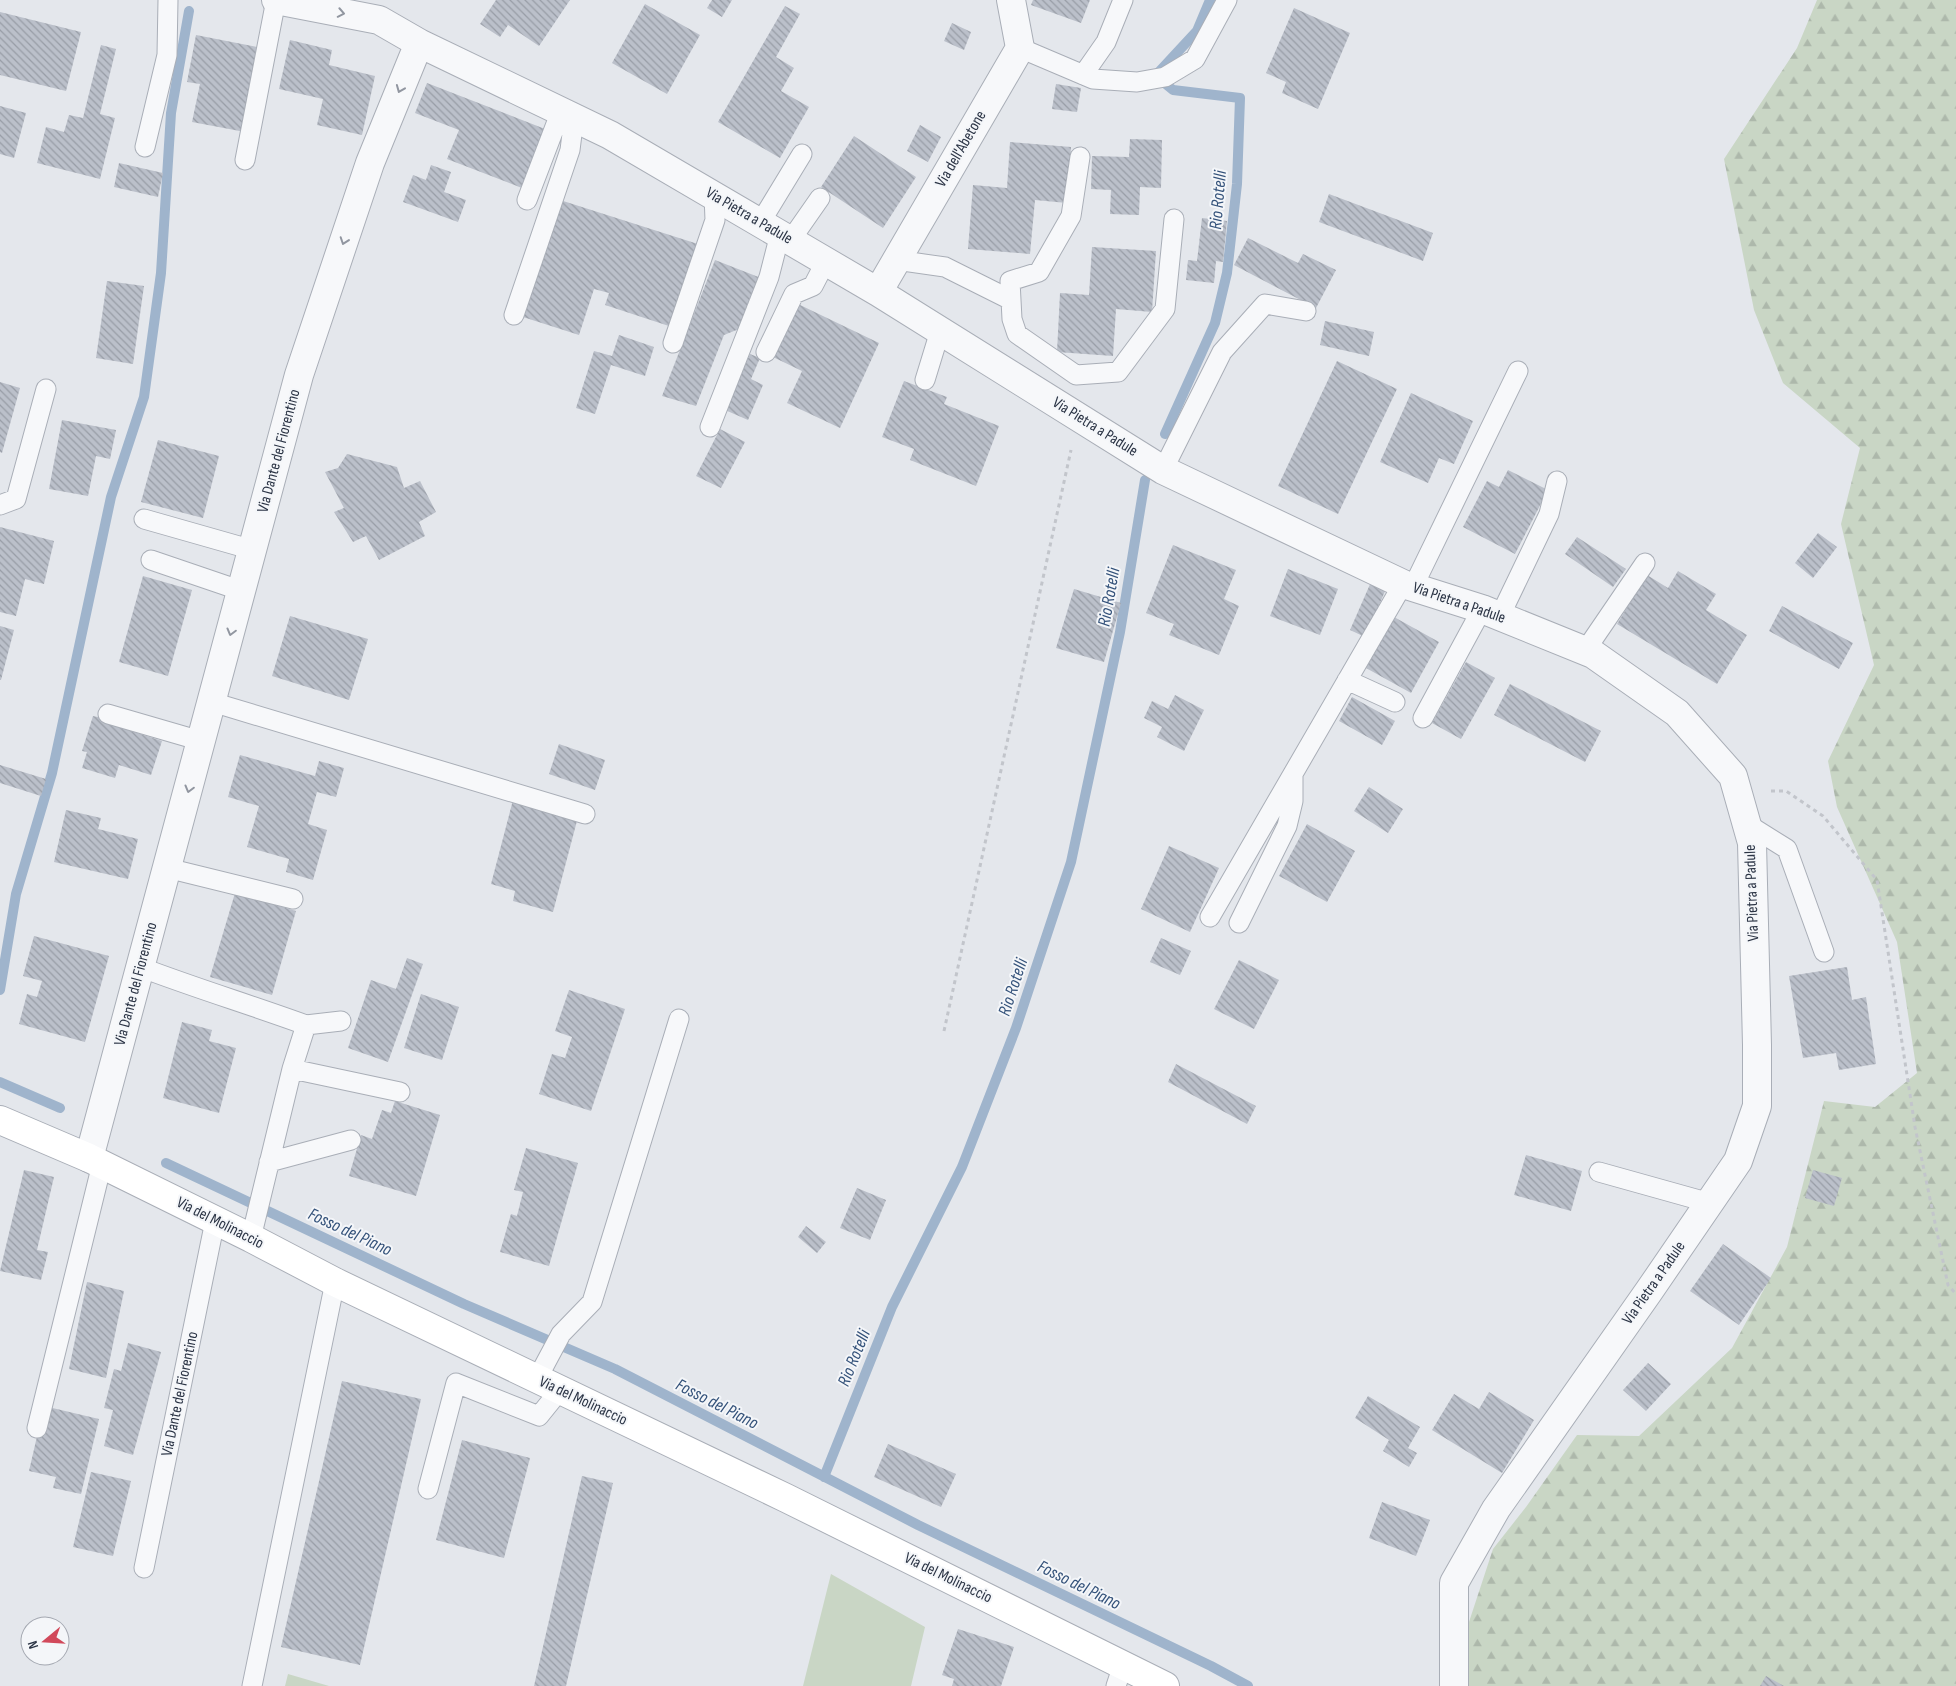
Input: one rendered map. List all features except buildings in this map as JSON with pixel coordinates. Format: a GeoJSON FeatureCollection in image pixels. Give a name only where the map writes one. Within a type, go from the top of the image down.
{"type":"FeatureCollection","features":[{"type":"Feature","properties":{"kind":"street","name":"Via Pietra a Padule"},"geometry":{"type":"LineString","coordinates":[[276,0],[378,10],[418,44],[610,134],[878,292],[1164,470],[1408,586],[1491,613],[1593,654],[1677,713],[1733,776],[1752,843],[1757,1106],[1738,1161],[1496,1509],[1454,1583],[1454,1686]]}},
{"type":"Feature","properties":{"kind":"street"},"geometry":{"type":"LineString","coordinates":[[1011,0],[1020,48]]}},
{"type":"Feature","properties":{"kind":"street","name":"Via Dante del Fiorentino"},"geometry":{"type":"LineString","coordinates":[[95,1161],[140,967],[302,366],[370,162],[418,44]]}},
{"type":"Feature","properties":{"kind":"street","name":"Via dell'Abetone"},"geometry":{"type":"LineString","coordinates":[[878,292],[1020,48]]}},
{"type":"Feature","properties":{"kind":"street","name":"Via del Molinaccio"},"geometry":{"type":"LineString","coordinates":[[0,1120],[95,1161],[215,1221],[252,1232],[335,1282],[546,1379],[786,1498],[1119,1676],[1165,1686]]}},
{"type":"Feature","properties":{"kind":"lane"},"geometry":{"type":"LineString","coordinates":[[145,147],[167,55],[168,0]]}},
{"type":"Feature","properties":{"kind":"lane"},"geometry":{"type":"LineString","coordinates":[[245,160],[276,0]]}},
{"type":"Feature","properties":{"kind":"lane"},"geometry":{"type":"LineString","coordinates":[[1083,75],[1106,42],[1123,0]]}},
{"type":"Feature","properties":{"kind":"lane"},"geometry":{"type":"LineString","coordinates":[[1020,48],[1092,79],[1137,82],[1165,77],[1195,59],[1227,0]]}},
{"type":"Feature","properties":{"kind":"lane"},"geometry":{"type":"LineString","coordinates":[[527,200],[567,115]]}},
{"type":"Feature","properties":{"kind":"lane"},"geometry":{"type":"LineString","coordinates":[[514,315],[570,150],[567,115]]}},
{"type":"Feature","properties":{"kind":"lane"},"geometry":{"type":"LineString","coordinates":[[710,427],[770,277],[777,232],[802,154]]}},
{"type":"Feature","properties":{"kind":"lane"},"geometry":{"type":"LineString","coordinates":[[1080,157],[1071,216],[1039,272],[1010,280],[1012,319],[1017,334],[1076,375],[1118,372],[1165,309],[1174,219]]}},
{"type":"Feature","properties":{"kind":"lane"},"geometry":{"type":"LineString","coordinates":[[673,343],[715,220],[714,195]]}},
{"type":"Feature","properties":{"kind":"lane"},"geometry":{"type":"LineString","coordinates":[[777,232],[820,198]]}},
{"type":"Feature","properties":{"kind":"lane"},"geometry":{"type":"LineString","coordinates":[[896,260],[945,267],[1011,300]]}},
{"type":"Feature","properties":{"kind":"lane"},"geometry":{"type":"LineString","coordinates":[[766,352],[794,294],[813,286],[826,261]]}},
{"type":"Feature","properties":{"kind":"lane"},"geometry":{"type":"LineString","coordinates":[[1164,470],[1222,352],[1265,304],[1306,311]]}},
{"type":"Feature","properties":{"kind":"lane"},"geometry":{"type":"LineString","coordinates":[[925,380],[940,331]]}},
{"type":"Feature","properties":{"kind":"lane"},"geometry":{"type":"LineString","coordinates":[[1210,918],[1347,680],[1408,586],[1518,371]]}},
{"type":"Feature","properties":{"kind":"lane"},"geometry":{"type":"LineString","coordinates":[[0,505],[16,499],[46,389]]}},
{"type":"Feature","properties":{"kind":"lane"},"geometry":{"type":"LineString","coordinates":[[1422,718],[1491,613],[1549,514],[1557,481]]}},
{"type":"Feature","properties":{"kind":"lane"},"geometry":{"type":"LineString","coordinates":[[144,519],[252,550]]}},
{"type":"Feature","properties":{"kind":"lane"},"geometry":{"type":"LineString","coordinates":[[151,560],[242,591]]}},
{"type":"Feature","properties":{"kind":"lane"},"geometry":{"type":"LineString","coordinates":[[1585,651],[1645,564]]}},
{"type":"Feature","properties":{"kind":"lane"},"geometry":{"type":"LineString","coordinates":[[1347,680],[1395,702]]}},
{"type":"Feature","properties":{"kind":"lane"},"geometry":{"type":"LineString","coordinates":[[212,702],[585,814]]}},
{"type":"Feature","properties":{"kind":"lane"},"geometry":{"type":"LineString","coordinates":[[108,714],[201,741]]}},
{"type":"Feature","properties":{"kind":"lane"},"geometry":{"type":"LineString","coordinates":[[1239,923],[1287,826],[1293,801],[1293,775]]}},
{"type":"Feature","properties":{"kind":"lane"},"geometry":{"type":"LineString","coordinates":[[1747,824],[1787,849],[1824,952]]}},
{"type":"Feature","properties":{"kind":"lane"},"geometry":{"type":"LineString","coordinates":[[167,868],[293,899]]}},
{"type":"Feature","properties":{"kind":"lane"},"geometry":{"type":"LineString","coordinates":[[140,967],[183,983],[246,1002],[306,1025],[341,1020]]}},
{"type":"Feature","properties":{"kind":"lane"},"geometry":{"type":"LineString","coordinates":[[428,1489],[456,1383],[539,1416],[546,1379],[562,1334],[592,1302],[679,1019]]}},
{"type":"Feature","properties":{"kind":"lane"},"geometry":{"type":"LineString","coordinates":[[252,1232],[292,1069],[306,1025]]}},
{"type":"Feature","properties":{"kind":"lane"},"geometry":{"type":"LineString","coordinates":[[292,1069],[400,1092]]}},
{"type":"Feature","properties":{"kind":"lane"},"geometry":{"type":"LineString","coordinates":[[269,1162],[351,1140]]}},
{"type":"Feature","properties":{"kind":"lane","name":"Via Dante del Fiorentino"},"geometry":{"type":"LineString","coordinates":[[37,1428],[95,1161]]}},
{"type":"Feature","properties":{"kind":"lane"},"geometry":{"type":"LineString","coordinates":[[1598,1172],[1710,1202]]}},
{"type":"Feature","properties":{"kind":"lane","name":"Via Dante del Fiorentino"},"geometry":{"type":"LineString","coordinates":[[144,1568],[215,1221]]}},
{"type":"Feature","properties":{"kind":"lane"},"geometry":{"type":"LineString","coordinates":[[252,1686],[335,1282]]}},
{"type":"Feature","properties":{"kind":"path"},"geometry":{"type":"LineString","coordinates":[[944,1031],[1078,417]]}},
{"type":"Feature","properties":{"kind":"path"},"geometry":{"type":"LineString","coordinates":[[1738,792],[1786,791],[1823,816],[1877,880],[1915,1127],[1948,1285],[1956,1294]]}},
{"type":"Feature","properties":{"kind":"green space"},"geometry":{"type":"Polygon","coordinates":[[[1817,0],[1956,0],[1956,1686],[1466,1686],[1468,1625],[1493,1549],[1526,1507],[1577,1435],[1639,1436],[1732,1348],[1787,1247],[1824,1101],[1875,1107],[1917,1073],[1897,942],[1837,807],[1828,761],[1874,665],[1841,524],[1860,448],[1783,383],[1754,310],[1724,159],[1797,48],[1817,0]]]}},
{"type":"Feature","properties":{"kind":"green space"},"geometry":{"type":"Polygon","coordinates":[[[831,1574],[925,1627],[911,1686],[803,1686],[831,1574]]]}},
{"type":"Feature","properties":{"kind":"green space"},"geometry":{"type":"Polygon","coordinates":[[[288,1674],[329,1686],[285,1686],[288,1674]]]}},
{"type":"Feature","properties":{"kind":"waterway","name":"Rio Rotelli"},"geometry":{"type":"LineString","coordinates":[[1159,72],[1197,31],[1210,0]]}},
{"type":"Feature","properties":{"kind":"waterway"},"geometry":{"type":"LineString","coordinates":[[0,990],[16,894],[52,773],[111,497],[144,397],[161,273],[171,113],[189,11]]}},
{"type":"Feature","properties":{"kind":"waterway","name":"Rio Rotelli"},"geometry":{"type":"LineString","coordinates":[[1162,81],[1173,90],[1240,98],[1237,184],[1227,273],[1215,323],[1165,434]]}},
{"type":"Feature","properties":{"kind":"waterway","name":"Rio Rotelli"},"geometry":{"type":"LineString","coordinates":[[824,1477],[892,1307],[962,1167],[1016,1028],[1071,862],[1120,632],[1145,480]]}},
{"type":"Feature","properties":{"kind":"waterway","name":"Fosso del Piano"},"geometry":{"type":"LineString","coordinates":[[0,1082],[60,1108]]}},
{"type":"Feature","properties":{"kind":"waterway","name":"Fosso del Piano"},"geometry":{"type":"LineString","coordinates":[[166,1163],[464,1304],[615,1369],[918,1525],[1211,1666],[1248,1686]]}}]}
